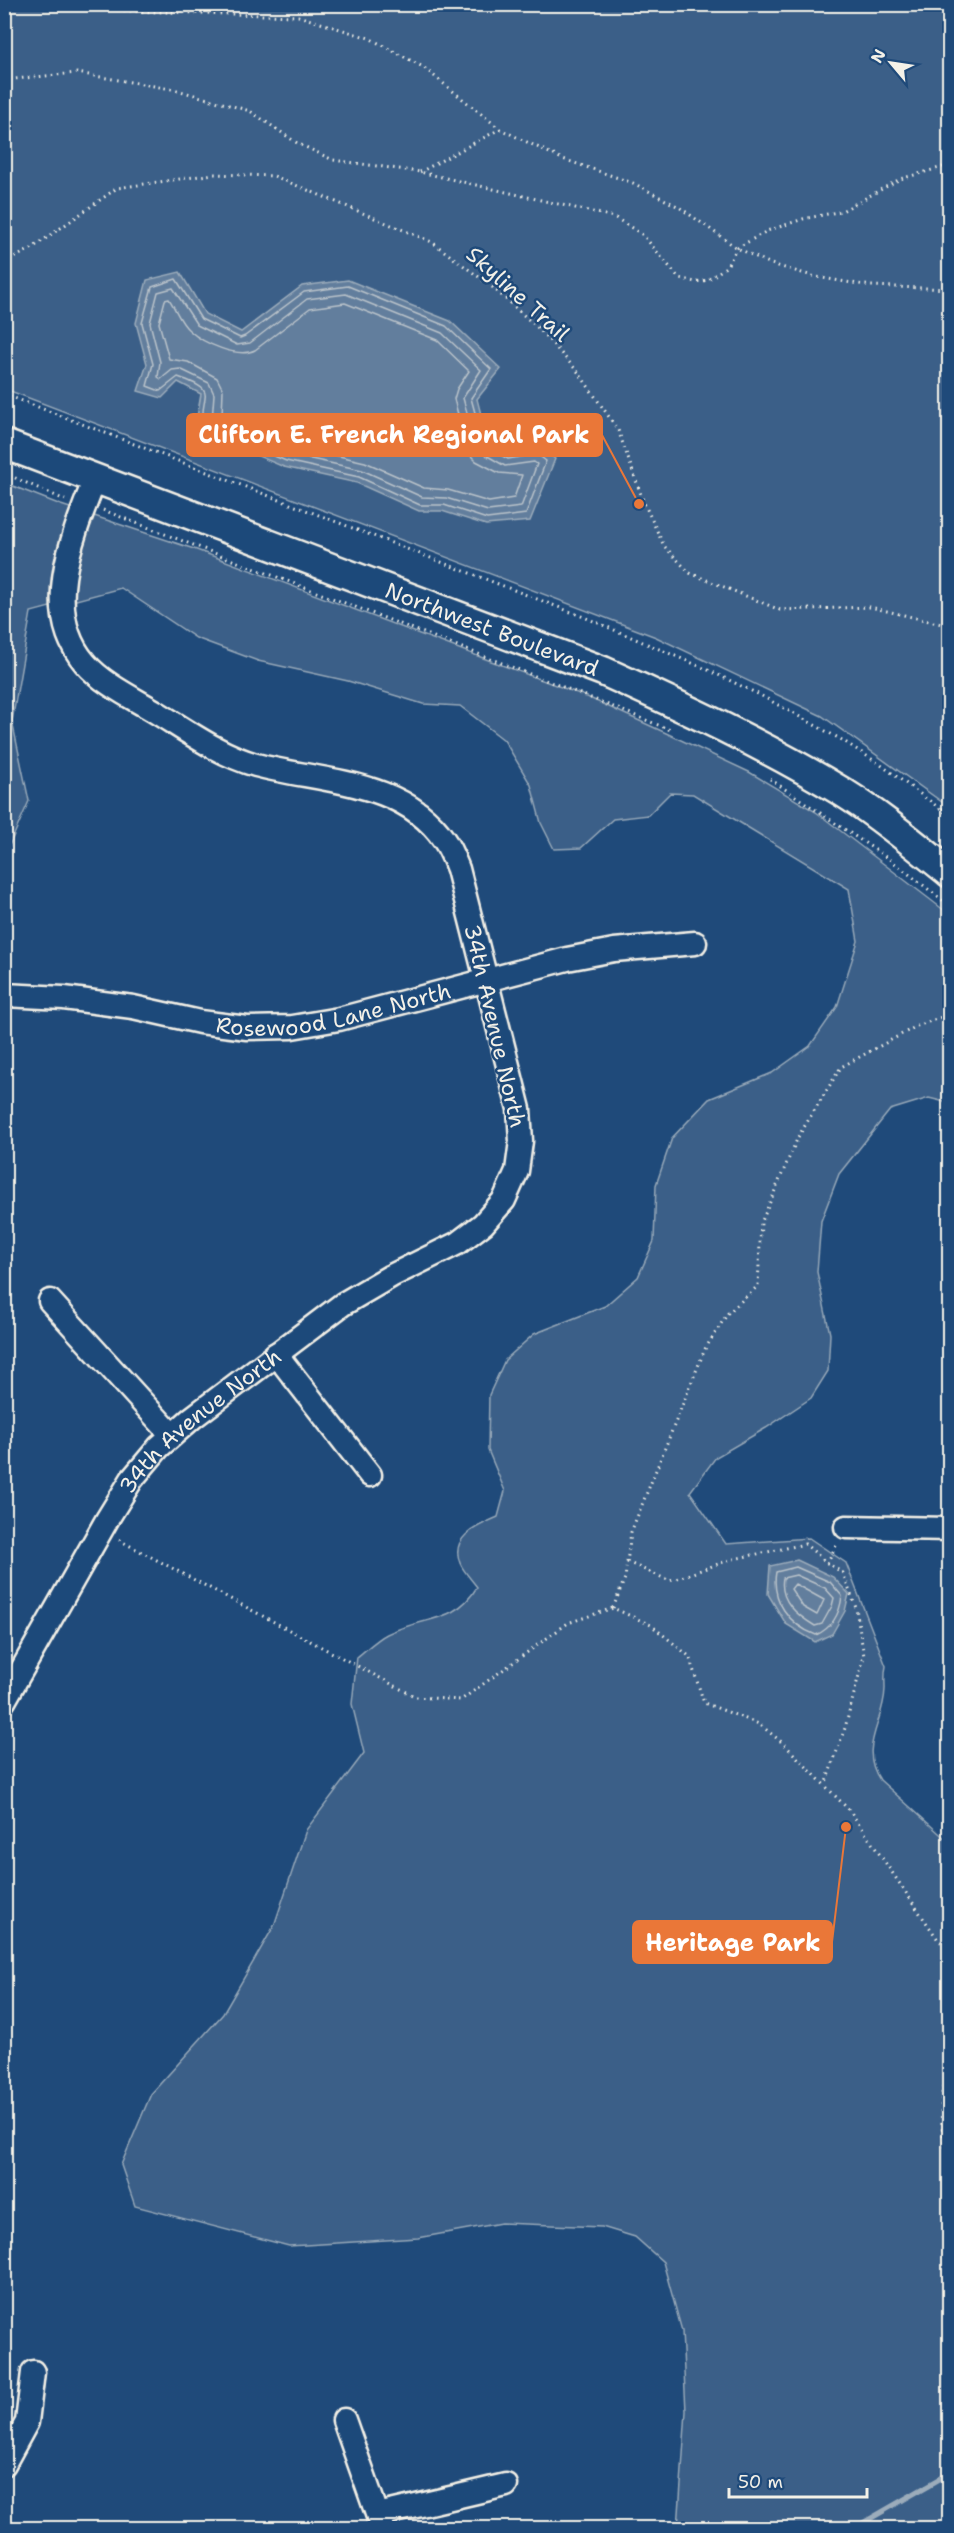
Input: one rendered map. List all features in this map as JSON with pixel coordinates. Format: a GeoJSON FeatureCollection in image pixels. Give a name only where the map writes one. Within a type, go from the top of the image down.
{"type":"FeatureCollection","features":[{"type":"Feature","properties":{"kind":"main road","name":"Northwest Boulevard"},"geometry":{"type":"LineString","coordinates":[[4,444],[603,672],[689,710],[769,750],[846,794],[950,873]]}},
{"type":"Feature","properties":{"kind":"street","name":"34th Avenue North"},"geometry":{"type":"LineString","coordinates":[[4,1701],[132,1479],[172,1436],[343,1304],[391,1276],[458,1243],[483,1224],[504,1200],[517,1171],[522,1141],[520,1120],[458,869],[445,840],[424,817],[399,800],[370,789],[252,764],[222,751],[105,680],[86,664],[71,642],[62,617],[61,590],[84,508],[95,479]]}},
{"type":"Feature","properties":{"kind":"street","name":"Rosewood Lane North"},"geometry":{"type":"LineString","coordinates":[[4,994],[64,998],[132,1007],[200,1022],[247,1028],[292,1028],[339,1019],[567,959],[614,950],[695,943]]}},
{"type":"Feature","properties":{"kind":"street"},"geometry":{"type":"LineString","coordinates":[[50,1301],[172,1436]]}},
{"type":"Feature","properties":{"kind":"street"},"geometry":{"type":"LineString","coordinates":[[276,1354],[370,1475]]}},
{"type":"Feature","properties":{"kind":"street"},"geometry":{"type":"LineString","coordinates":[[846,1527],[950,1529]]}},
{"type":"Feature","properties":{"kind":"street"},"geometry":{"type":"LineString","coordinates":[[4,2464],[27,2422],[33,2372]]}},
{"type":"Feature","properties":{"kind":"street"},"geometry":{"type":"LineString","coordinates":[[344,2420],[380,2522],[506,2485]]}},
{"type":"Feature","properties":{"kind":"path"},"geometry":{"type":"LineString","coordinates":[[4,6],[58,5],[133,11],[298,16],[369,38],[423,67],[500,129],[560,158],[633,183],[679,207],[737,248],[771,264],[816,278],[871,286],[950,289]]}},
{"type":"Feature","properties":{"kind":"path"},"geometry":{"type":"LineString","coordinates":[[4,80],[77,73],[177,90],[250,111],[297,143],[333,160],[420,172],[614,217],[643,235],[679,278],[695,282],[708,280],[727,266],[737,248],[767,231],[803,219],[842,211],[900,179],[950,165]]}},
{"type":"Feature","properties":{"kind":"path"},"geometry":{"type":"LineString","coordinates":[[420,172],[500,129]]}},
{"type":"Feature","properties":{"kind":"path","name":"Skyline Trail"},"geometry":{"type":"LineString","coordinates":[[4,263],[31,249],[117,188],[214,174],[274,176],[432,242],[491,286],[538,328],[579,373],[618,430],[644,502],[664,546],[690,573],[780,610],[870,607],[950,626]]}},
{"type":"Feature","properties":{"kind":"path"},"geometry":{"type":"LineString","coordinates":[[4,394],[584,617],[706,669],[760,694],[842,740],[881,765],[950,816]]}},
{"type":"Feature","properties":{"kind":"path"},"geometry":{"type":"LineString","coordinates":[[4,473],[84,508],[104,510],[244,566],[302,585],[682,735]]}},
{"type":"Feature","properties":{"kind":"path"},"geometry":{"type":"LineString","coordinates":[[768,778],[896,864],[950,906]]}},
{"type":"Feature","properties":{"kind":"path"},"geometry":{"type":"LineString","coordinates":[[941,810],[950,803]]}},
{"type":"Feature","properties":{"kind":"path"},"geometry":{"type":"LineString","coordinates":[[613,1608],[625,1578],[631,1532],[705,1349],[728,1313],[758,1286],[761,1223],[798,1137],[841,1067],[917,1026],[950,1014]]}},
{"type":"Feature","properties":{"kind":"path"},"geometry":{"type":"LineString","coordinates":[[101,1530],[416,1696],[461,1700],[568,1623],[613,1608],[651,1625],[689,1656],[704,1703],[759,1724],[784,1744],[850,1810],[939,1941],[950,1947]]}},
{"type":"Feature","properties":{"kind":"path"},"geometry":{"type":"LineString","coordinates":[[627,1562],[670,1581],[729,1560],[805,1544],[843,1573],[856,1608],[864,1656],[845,1728],[825,1785]]}},
{"type":"Feature","properties":{"kind":"path"},"geometry":{"type":"LineString","coordinates":[[950,2051],[942,2081],[943,2130],[950,2159]]}},
{"type":"Feature","properties":{"kind":"shaded area"},"geometry":{"type":"Polygon","coordinates":[[[4,5],[949,5],[949,807],[822,716],[656,637],[5,389],[4,5]]]}},
{"type":"Feature","properties":{"kind":"shaded area"},"geometry":{"type":"Polygon","coordinates":[[[5,483],[61,505],[194,549],[585,696],[749,772],[816,812],[949,914],[949,1103],[929,1098],[890,1110],[839,1174],[821,1221],[817,1272],[830,1334],[828,1371],[811,1398],[716,1457],[690,1492],[726,1544],[809,1538],[846,1563],[886,1666],[884,1701],[872,1746],[871,1757],[874,1768],[880,1780],[949,1842],[949,2528],[678,2528],[686,2411],[682,2331],[663,2262],[635,2237],[602,2227],[501,2223],[418,2238],[289,2246],[135,2206],[121,2165],[151,2094],[223,2014],[274,1926],[306,1830],[364,1753],[352,1704],[357,1657],[387,1634],[437,1618],[459,1608],[477,1587],[461,1566],[458,1554],[462,1539],[468,1533],[498,1517],[505,1491],[488,1450],[489,1395],[505,1360],[534,1334],[605,1306],[638,1277],[654,1241],[656,1185],[672,1138],[709,1099],[772,1073],[810,1046],[837,1007],[858,941],[849,889],[693,794],[670,793],[648,815],[613,819],[581,848],[554,849],[541,823],[531,785],[504,740],[460,706],[423,704],[348,681],[258,661],[196,638],[121,588],[31,612],[12,721],[29,801],[5,855],[5,483]]]}},
{"type":"Feature","properties":{"kind":"water"},"geometry":{"type":"Polygon","coordinates":[[[180,272],[205,314],[241,332],[302,286],[348,280],[450,321],[501,369],[477,399],[488,442],[509,453],[539,447],[555,459],[530,521],[486,525],[442,511],[419,511],[357,483],[284,467],[195,429],[201,394],[178,382],[162,398],[138,391],[147,364],[136,323],[147,280],[180,272]]]}},
{"type":"Feature","properties":{"kind":"water"},"geometry":{"type":"Polygon","coordinates":[[[797,1560],[833,1577],[849,1594],[845,1611],[832,1634],[815,1642],[786,1624],[768,1594],[770,1566],[797,1560]]]}},
{"type":"Feature","properties":{"kind":"waterway"},"geometry":{"type":"LineString","coordinates":[[854,2528],[950,2473]]}},
{"type":"Feature","properties":{"kind":"place","name":"Clifton E. French Regional Park"},"geometry":{"type":"Point","coordinates":[639,504]}},
{"type":"Feature","properties":{"kind":"place","name":"Heritage Park"},"geometry":{"type":"Point","coordinates":[846,1827]}}]}
